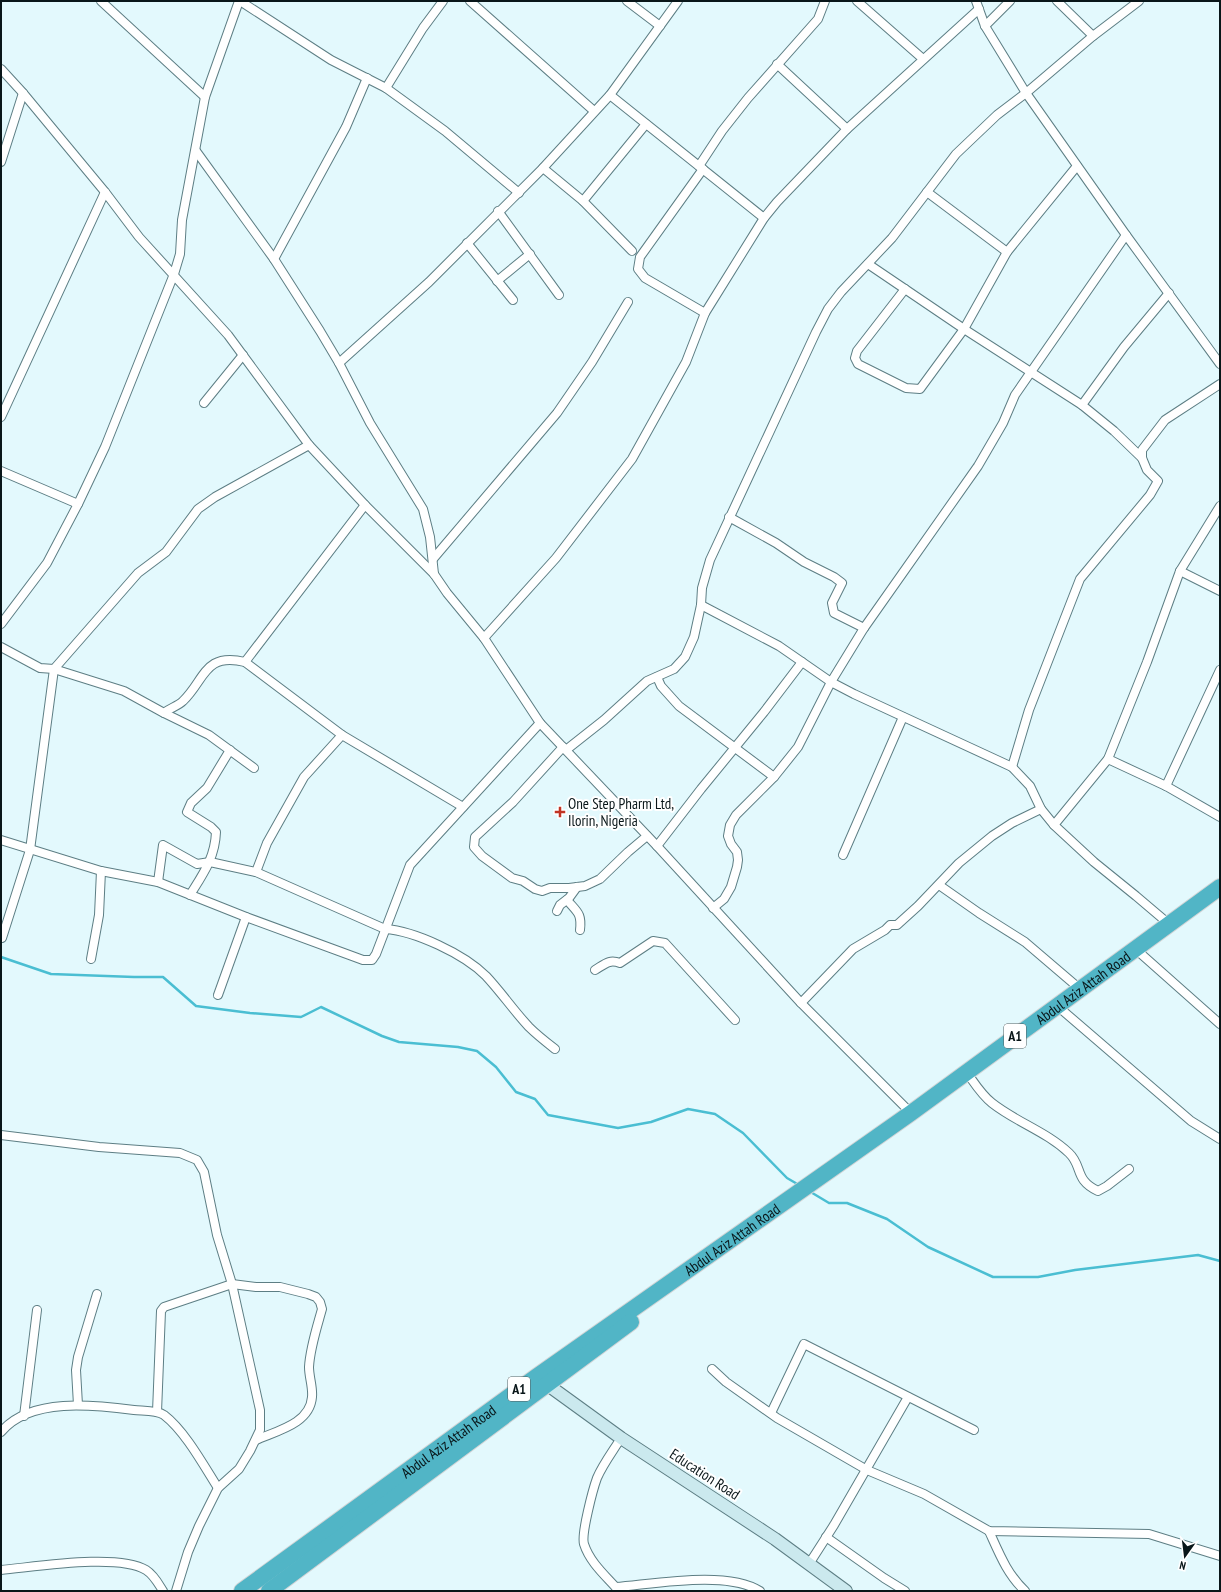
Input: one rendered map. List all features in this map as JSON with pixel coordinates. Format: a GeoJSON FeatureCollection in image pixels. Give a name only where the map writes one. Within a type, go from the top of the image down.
{"type":"FeatureCollection","features":[{"type":"Feature","properties":{"kind":"highway","name":"Abdul Aziz Attah Road"},"geometry":{"type":"LineString","coordinates":[[913,1115],[1220,886]]}},
{"type":"Feature","properties":{"kind":"highway","name":"Abdul Aziz Attah Road"},"geometry":{"type":"LineString","coordinates":[[242,1591],[541,1381],[806,1190],[970,1077],[1220,895]]}},
{"type":"Feature","properties":{"kind":"highway","name":"Abdul Aziz Attah Road"},"geometry":{"type":"LineString","coordinates":[[269,1591],[541,1381]]}},
{"type":"Feature","properties":{"kind":"street"},"geometry":{"type":"LineString","coordinates":[[101,1],[205,97]]}},
{"type":"Feature","properties":{"kind":"street"},"geometry":{"type":"LineString","coordinates":[[1,624],[47,563],[78,504],[105,447],[174,274],[180,254],[182,220],[205,97],[239,1],[331,60],[386,88],[445,131],[519,193]]}},
{"type":"Feature","properties":{"kind":"street"},"geometry":{"type":"LineString","coordinates":[[386,88],[423,28],[443,1]]}},
{"type":"Feature","properties":{"kind":"street"},"geometry":{"type":"LineString","coordinates":[[470,1],[594,111]]}},
{"type":"Feature","properties":{"kind":"street"},"geometry":{"type":"LineString","coordinates":[[626,1],[660,26]]}},
{"type":"Feature","properties":{"kind":"street"},"geometry":{"type":"LineString","coordinates":[[339,363],[430,282],[498,211],[544,168],[610,95],[678,1]]}},
{"type":"Feature","properties":{"kind":"street"},"geometry":{"type":"LineString","coordinates":[[705,313],[645,278],[638,269],[640,257],[701,168],[722,131],[777,64],[818,19],[825,1]]}},
{"type":"Feature","properties":{"kind":"street"},"geometry":{"type":"LineString","coordinates":[[857,1],[924,59]]}},
{"type":"Feature","properties":{"kind":"street"},"geometry":{"type":"LineString","coordinates":[[985,26],[1010,1]]}},
{"type":"Feature","properties":{"kind":"street"},"geometry":{"type":"LineString","coordinates":[[1057,1],[1093,36]]}},
{"type":"Feature","properties":{"kind":"street"},"geometry":{"type":"LineString","coordinates":[[647,836],[600,879],[585,886],[554,888],[542,891],[535,889],[524,881],[512,878],[482,856],[474,847],[475,836],[513,802],[565,749],[604,720],[646,681],[674,669],[685,657],[694,637],[701,605],[702,588],[710,560],[816,332],[841,292],[892,238],[956,154],[996,115],[1026,93],[1093,36],[1138,1]]}},
{"type":"Feature","properties":{"kind":"street"},"geometry":{"type":"LineString","coordinates":[[484,638],[556,558],[632,459],[686,362],[705,313],[764,218],[777,202],[847,129],[924,59],[977,5],[985,26],[1026,93],[1126,235],[1220,364]]}},
{"type":"Feature","properties":{"kind":"street"},"geometry":{"type":"LineString","coordinates":[[777,64],[847,129]]}},
{"type":"Feature","properties":{"kind":"street"},"geometry":{"type":"LineString","coordinates":[[1,69],[23,93],[105,192],[139,237],[228,335],[309,445],[365,505],[434,574],[447,593],[484,638],[540,723],[657,846],[800,1003],[913,1115]]}},
{"type":"Feature","properties":{"kind":"street"},"geometry":{"type":"LineString","coordinates":[[274,259],[346,127],[367,78]]}},
{"type":"Feature","properties":{"kind":"street"},"geometry":{"type":"LineString","coordinates":[[2,158],[23,93]]}},
{"type":"Feature","properties":{"kind":"street"},"geometry":{"type":"LineString","coordinates":[[610,95],[764,218]]}},
{"type":"Feature","properties":{"kind":"street"},"geometry":{"type":"LineString","coordinates":[[583,201],[646,124]]}},
{"type":"Feature","properties":{"kind":"street"},"geometry":{"type":"LineString","coordinates":[[196,151],[274,259],[339,363],[370,423],[423,509],[427,522],[434,574]]}},
{"type":"Feature","properties":{"kind":"street"},"geometry":{"type":"LineString","coordinates":[[905,289],[857,351],[855,358],[858,364],[906,388],[920,389],[964,329],[1007,252],[1077,166]]}},
{"type":"Feature","properties":{"kind":"street"},"geometry":{"type":"LineString","coordinates":[[544,168],[583,201],[632,251]]}},
{"type":"Feature","properties":{"kind":"street"},"geometry":{"type":"LineString","coordinates":[[1,417],[105,192]]}},
{"type":"Feature","properties":{"kind":"street"},"geometry":{"type":"LineString","coordinates":[[927,192],[1007,252]]}},
{"type":"Feature","properties":{"kind":"street"},"geometry":{"type":"LineString","coordinates":[[498,211],[560,295]]}},
{"type":"Feature","properties":{"kind":"street"},"geometry":{"type":"LineString","coordinates":[[713,908],[724,898],[731,887],[737,867],[737,852],[731,844],[728,836],[730,825],[736,815],[774,778],[798,747],[831,682],[864,628],[978,466],[1003,423],[1015,395],[1126,235]]}},
{"type":"Feature","properties":{"kind":"street"},"geometry":{"type":"LineString","coordinates":[[467,243],[513,300]]}},
{"type":"Feature","properties":{"kind":"street"},"geometry":{"type":"LineString","coordinates":[[498,281],[530,254]]}},
{"type":"Feature","properties":{"kind":"street"},"geometry":{"type":"LineString","coordinates":[[868,264],[964,329],[1082,405],[1114,431],[1142,458]]}},
{"type":"Feature","properties":{"kind":"street"},"geometry":{"type":"LineString","coordinates":[[1082,405],[1124,348],[1168,293]]}},
{"type":"Feature","properties":{"kind":"street"},"geometry":{"type":"LineString","coordinates":[[433,559],[557,413],[592,362],[628,302]]}},
{"type":"Feature","properties":{"kind":"street"},"geometry":{"type":"LineString","coordinates":[[204,403],[243,355]]}},
{"type":"Feature","properties":{"kind":"street"},"geometry":{"type":"LineString","coordinates":[[1012,767],[1029,710],[1080,579],[1150,495],[1158,481],[1147,470],[1142,458],[1142,450],[1166,420],[1220,384]]}},
{"type":"Feature","properties":{"kind":"street"},"geometry":{"type":"LineString","coordinates":[[2,938],[30,850],[54,669],[138,573],[166,552],[198,509],[309,445]]}},
{"type":"Feature","properties":{"kind":"street"},"geometry":{"type":"LineString","coordinates":[[1,470],[78,504]]}},
{"type":"Feature","properties":{"kind":"street"},"geometry":{"type":"LineString","coordinates":[[245,662],[365,505]]}},
{"type":"Feature","properties":{"kind":"street"},"geometry":{"type":"LineString","coordinates":[[1054,825],[1108,759],[1147,662],[1180,571],[1220,506]]}},
{"type":"Feature","properties":{"kind":"street"},"geometry":{"type":"LineString","coordinates":[[729,517],[776,543],[804,562],[834,577],[842,584],[832,603],[834,613],[864,628]]}},
{"type":"Feature","properties":{"kind":"street"},"geometry":{"type":"LineString","coordinates":[[1180,571],[1220,591]]}},
{"type":"Feature","properties":{"kind":"street"},"geometry":{"type":"LineString","coordinates":[[701,605],[779,646],[831,682],[1012,767],[1030,786],[1041,809],[1054,825],[1094,862],[1169,924]]}},
{"type":"Feature","properties":{"kind":"street"},"geometry":{"type":"LineString","coordinates":[[1,647],[40,668],[54,669],[124,691],[152,705],[164,713],[209,734],[254,768]]}},
{"type":"Feature","properties":{"kind":"street"},"geometry":{"type":"LineString","coordinates":[[164,713],[173,706],[181,703],[212,664],[222,661],[237,660],[245,662],[342,735],[463,807]]}},
{"type":"Feature","properties":{"kind":"street"},"geometry":{"type":"LineString","coordinates":[[657,846],[802,662]]}},
{"type":"Feature","properties":{"kind":"street"},"geometry":{"type":"LineString","coordinates":[[1166,786],[1220,670]]}},
{"type":"Feature","properties":{"kind":"street"},"geometry":{"type":"LineString","coordinates":[[657,677],[661,686],[679,706],[774,778]]}},
{"type":"Feature","properties":{"kind":"street"},"geometry":{"type":"LineString","coordinates":[[843,855],[903,717]]}},
{"type":"Feature","properties":{"kind":"street"},"geometry":{"type":"LineString","coordinates":[[1,840],[101,871],[158,882],[246,918],[363,960],[372,960],[376,954],[410,866],[540,723]]}},
{"type":"Feature","properties":{"kind":"street"},"geometry":{"type":"LineString","coordinates":[[256,872],[267,843],[304,777],[342,735]]}},
{"type":"Feature","properties":{"kind":"street"},"geometry":{"type":"LineString","coordinates":[[190,895],[210,862],[216,840],[216,832],[211,827],[187,812],[191,803],[207,788],[230,750]]}},
{"type":"Feature","properties":{"kind":"street"},"geometry":{"type":"LineString","coordinates":[[1108,759],[1166,786],[1220,817]]}},
{"type":"Feature","properties":{"kind":"street"},"geometry":{"type":"LineString","coordinates":[[800,1003],[853,948],[885,930],[890,925],[897,925],[939,885],[959,863],[992,836],[1012,823],[1041,809]]}},
{"type":"Feature","properties":{"kind":"street"},"geometry":{"type":"LineString","coordinates":[[158,882],[163,845],[196,864],[210,862],[256,872],[385,929],[402,932],[434,942],[471,964],[485,975],[530,1028],[555,1049]]}},
{"type":"Feature","properties":{"kind":"street"},"geometry":{"type":"LineString","coordinates":[[91,959],[99,915],[101,871]]}},
{"type":"Feature","properties":{"kind":"street"},"geometry":{"type":"LineString","coordinates":[[939,885],[978,913],[1025,942],[1080,989]]}},
{"type":"Feature","properties":{"kind":"street"},"geometry":{"type":"LineString","coordinates":[[557,910],[560,904],[567,900],[577,887]]}},
{"type":"Feature","properties":{"kind":"street"},"geometry":{"type":"LineString","coordinates":[[567,900],[579,914],[581,920],[580,930]]}},
{"type":"Feature","properties":{"kind":"street"},"geometry":{"type":"LineString","coordinates":[[218,995],[246,918]]}},
{"type":"Feature","properties":{"kind":"street"},"geometry":{"type":"LineString","coordinates":[[596,970],[608,961],[620,963],[653,941],[665,943],[735,1020]]}},
{"type":"Feature","properties":{"kind":"street"},"geometry":{"type":"LineString","coordinates":[[1140,953],[1220,1023]]}},
{"type":"Feature","properties":{"kind":"street"},"geometry":{"type":"LineString","coordinates":[[1062,1010],[1191,1121],[1220,1140]]}},
{"type":"Feature","properties":{"kind":"street"},"geometry":{"type":"LineString","coordinates":[[970,1077],[980,1091],[991,1102],[1048,1138],[1070,1154],[1076,1161],[1080,1176],[1090,1187],[1098,1191],[1107,1186],[1129,1168]]}},
{"type":"Feature","properties":{"kind":"street"},"geometry":{"type":"LineString","coordinates":[[1,1135],[99,1147],[180,1152],[197,1160],[204,1172],[217,1235],[232,1284],[260,1410],[260,1430],[239,1470],[218,1488],[191,1545],[176,1591]]}},
{"type":"Feature","properties":{"kind":"street"},"geometry":{"type":"LineString","coordinates":[[157,1412],[161,1311],[168,1305],[232,1284],[256,1287],[280,1287],[316,1297],[320,1302],[322,1309],[310,1359],[309,1368],[312,1397],[309,1408],[304,1416],[294,1423],[256,1440]]}},
{"type":"Feature","properties":{"kind":"street"},"geometry":{"type":"LineString","coordinates":[[78,1405],[76,1370],[78,1357],[97,1294]]}},
{"type":"Feature","properties":{"kind":"street"},"geometry":{"type":"LineString","coordinates":[[24,1416],[37,1310]]}},
{"type":"Feature","properties":{"kind":"street"},"geometry":{"type":"LineString","coordinates":[[771,1413],[804,1344],[974,1430]]}},
{"type":"Feature","properties":{"kind":"street"},"geometry":{"type":"LineString","coordinates":[[712,1369],[726,1382],[771,1413],[867,1470],[924,1494],[989,1531],[1149,1534],[1220,1556]]}},
{"type":"Feature","properties":{"kind":"street","name":"Education Road"},"geometry":{"type":"LineString","coordinates":[[541,1381],[621,1438],[775,1539],[846,1591]]}},
{"type":"Feature","properties":{"kind":"street"},"geometry":{"type":"LineString","coordinates":[[808,1564],[867,1470],[908,1397]]}},
{"type":"Feature","properties":{"kind":"street"},"geometry":{"type":"LineString","coordinates":[[3,1429],[15,1420],[42,1410],[78,1405],[157,1412],[164,1415],[187,1441],[218,1488]]}},
{"type":"Feature","properties":{"kind":"street"},"geometry":{"type":"LineString","coordinates":[[621,1438],[597,1478],[586,1521],[583,1540],[589,1555],[605,1576],[618,1589],[692,1580],[734,1582],[753,1587],[760,1591]]}},
{"type":"Feature","properties":{"kind":"street"},"geometry":{"type":"LineString","coordinates":[[989,1531],[1005,1566],[1016,1582],[1025,1591]]}},
{"type":"Feature","properties":{"kind":"street"},"geometry":{"type":"LineString","coordinates":[[826,1537],[884,1578],[906,1591]]}},
{"type":"Feature","properties":{"kind":"street"},"geometry":{"type":"LineString","coordinates":[[1,1570],[97,1561],[124,1563],[146,1570],[156,1578],[163,1591]]}},
{"type":"Feature","properties":{"kind":"waterway"},"geometry":{"type":"LineString","coordinates":[[1,957],[51,974],[163,977],[196,1006],[250,1013],[301,1017],[321,1007],[382,1036],[399,1042],[458,1047],[477,1051],[496,1067],[516,1092],[535,1099],[548,1115],[618,1128],[651,1122],[688,1109],[715,1114],[743,1133],[787,1178],[799,1185]]}},
{"type":"Feature","properties":{"kind":"waterway"},"geometry":{"type":"LineString","coordinates":[[809,1191],[829,1203],[847,1203],[887,1219],[928,1247],[993,1277],[1038,1277],[1075,1270],[1198,1255],[1220,1261]]}},
{"type":"Feature","properties":{"kind":"place","name":"One Step Pharm Ltd, Ilorin, Nigeria"},"geometry":{"type":"Point","coordinates":[560,812]}}]}
